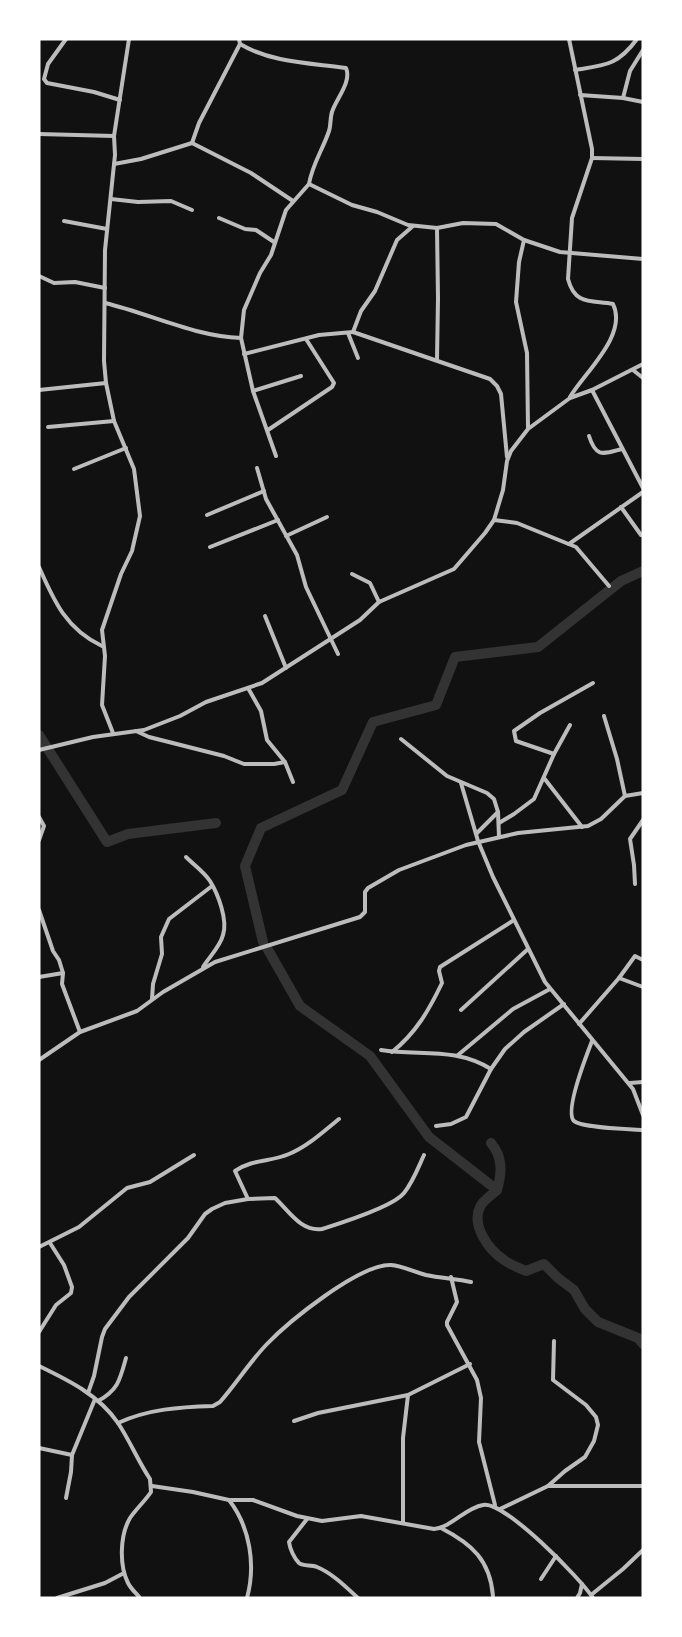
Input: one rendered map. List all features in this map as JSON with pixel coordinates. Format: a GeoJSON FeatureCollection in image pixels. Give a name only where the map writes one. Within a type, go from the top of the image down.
{"type":"FeatureCollection","features":[{"type":"Feature","properties":{"kind":"street"},"geometry":{"type":"LineString","coordinates":[[66,39],[48,64],[44,79],[47,83],[94,92],[120,100]]}},
{"type":"Feature","properties":{"kind":"street"},"geometry":{"type":"LineString","coordinates":[[113,734],[102,705],[105,657],[102,630],[132,551],[140,516],[134,469],[114,421],[104,361],[107,229],[114,164],[114,136],[129,39]]}},
{"type":"Feature","properties":{"kind":"street"},"geometry":{"type":"LineString","coordinates":[[569,39],[591,139],[592,158],[572,218],[567,272],[571,288],[579,297],[596,303],[613,304],[616,315],[609,343],[570,398]]}},
{"type":"Feature","properties":{"kind":"street"},"geometry":{"type":"LineString","coordinates":[[575,70],[614,62],[638,39]]}},
{"type":"Feature","properties":{"kind":"street"},"geometry":{"type":"LineString","coordinates":[[192,143],[199,123],[240,41],[254,52],[299,63],[346,68],[348,72],[332,112],[328,132],[309,184],[286,210],[271,255],[260,273],[244,310],[241,338],[244,354],[253,391],[276,456]]}},
{"type":"Feature","properties":{"kind":"street"},"geometry":{"type":"LineString","coordinates":[[623,98],[630,71],[643,50]]}},
{"type":"Feature","properties":{"kind":"street"},"geometry":{"type":"LineString","coordinates":[[580,95],[643,102]]}},
{"type":"Feature","properties":{"kind":"street"},"geometry":{"type":"LineString","coordinates":[[39,134],[114,136]]}},
{"type":"Feature","properties":{"kind":"street"},"geometry":{"type":"LineString","coordinates":[[114,164],[141,159],[192,143],[251,172],[293,201]]}},
{"type":"Feature","properties":{"kind":"street"},"geometry":{"type":"LineString","coordinates":[[592,158],[643,159]]}},
{"type":"Feature","properties":{"kind":"street"},"geometry":{"type":"LineString","coordinates":[[309,184],[362,209],[377,212],[395,221],[413,226],[437,228],[463,223],[490,223],[506,228],[524,240],[569,254],[643,259]]}},
{"type":"Feature","properties":{"kind":"street"},"geometry":{"type":"LineString","coordinates":[[111,199],[138,202],[171,201],[192,210]]}},
{"type":"Feature","properties":{"kind":"street"},"geometry":{"type":"LineString","coordinates":[[219,218],[245,229],[256,230],[274,243]]}},
{"type":"Feature","properties":{"kind":"street"},"geometry":{"type":"LineString","coordinates":[[64,221],[107,229]]}},
{"type":"Feature","properties":{"kind":"street"},"geometry":{"type":"LineString","coordinates":[[358,358],[350,332],[375,291],[397,240],[413,226]]}},
{"type":"Feature","properties":{"kind":"street"},"geometry":{"type":"LineString","coordinates":[[437,228],[437,360]]}},
{"type":"Feature","properties":{"kind":"street"},"geometry":{"type":"LineString","coordinates":[[524,240],[519,262],[516,302],[527,353],[528,429]]}},
{"type":"Feature","properties":{"kind":"street"},"geometry":{"type":"LineString","coordinates":[[39,276],[54,283],[75,282],[105,288]]}},
{"type":"Feature","properties":{"kind":"street"},"geometry":{"type":"LineString","coordinates":[[105,303],[203,334],[241,338]]}},
{"type":"Feature","properties":{"kind":"street"},"geometry":{"type":"LineString","coordinates":[[39,750],[154,727],[206,702],[262,683],[360,620],[379,602],[454,570],[494,520],[503,490],[507,461],[501,394],[490,379],[350,332],[319,335],[244,354]]}},
{"type":"Feature","properties":{"kind":"street"},"geometry":{"type":"LineString","coordinates":[[268,430],[332,387],[334,382],[306,339]]}},
{"type":"Feature","properties":{"kind":"street"},"geometry":{"type":"LineString","coordinates":[[507,461],[511,451],[528,429],[570,398],[592,390],[643,364]]}},
{"type":"Feature","properties":{"kind":"street"},"geometry":{"type":"LineString","coordinates":[[633,370],[643,378]]}},
{"type":"Feature","properties":{"kind":"street"},"geometry":{"type":"LineString","coordinates":[[253,391],[301,376]]}},
{"type":"Feature","properties":{"kind":"street"},"geometry":{"type":"LineString","coordinates":[[39,390],[106,382]]}},
{"type":"Feature","properties":{"kind":"street"},"geometry":{"type":"LineString","coordinates":[[569,544],[643,490],[592,390]]}},
{"type":"Feature","properties":{"kind":"street"},"geometry":{"type":"LineString","coordinates":[[48,427],[114,421]]}},
{"type":"Feature","properties":{"kind":"street"},"geometry":{"type":"LineString","coordinates":[[589,436],[599,453],[622,449]]}},
{"type":"Feature","properties":{"kind":"street"},"geometry":{"type":"LineString","coordinates":[[74,469],[126,448]]}},
{"type":"Feature","properties":{"kind":"street"},"geometry":{"type":"LineString","coordinates":[[257,468],[264,491],[297,555],[306,587],[338,654]]}},
{"type":"Feature","properties":{"kind":"street"},"geometry":{"type":"LineString","coordinates":[[207,514],[264,491]]}},
{"type":"Feature","properties":{"kind":"street"},"geometry":{"type":"LineString","coordinates":[[621,507],[641,535]]}},
{"type":"Feature","properties":{"kind":"street"},"geometry":{"type":"LineString","coordinates":[[286,536],[327,517]]}},
{"type":"Feature","properties":{"kind":"street"},"geometry":{"type":"LineString","coordinates":[[210,547],[278,520]]}},
{"type":"Feature","properties":{"kind":"street"},"geometry":{"type":"LineString","coordinates":[[494,520],[517,523],[569,544],[584,556],[609,586]]}},
{"type":"Feature","properties":{"kind":"street"},"geometry":{"type":"LineString","coordinates":[[39,567],[56,605],[85,636],[103,646]]}},
{"type":"Feature","properties":{"kind":"street"},"geometry":{"type":"LineString","coordinates":[[352,574],[370,583],[379,602]]}},
{"type":"Feature","properties":{"kind":"street"},"geometry":{"type":"LineString","coordinates":[[265,616],[286,668]]}},
{"type":"Feature","properties":{"kind":"street"},"geometry":{"type":"LineString","coordinates":[[554,754],[516,741],[514,731],[540,713],[593,683]]}},
{"type":"Feature","properties":{"kind":"street"},"geometry":{"type":"LineString","coordinates":[[248,688],[261,711],[267,740],[285,762],[293,782]]}},
{"type":"Feature","properties":{"kind":"street"},"geometry":{"type":"LineString","coordinates":[[604,716],[625,796]]}},
{"type":"Feature","properties":{"kind":"street"},"geometry":{"type":"LineString","coordinates":[[499,823],[534,799],[570,725]]}},
{"type":"Feature","properties":{"kind":"street"},"geometry":{"type":"LineString","coordinates":[[135,730],[167,743],[224,756],[244,764],[285,762]]}},
{"type":"Feature","properties":{"kind":"street"},"geometry":{"type":"LineString","coordinates":[[401,739],[433,767],[461,783],[487,793],[494,799],[498,812],[499,837]]}},
{"type":"Feature","properties":{"kind":"street"},"geometry":{"type":"LineString","coordinates":[[544,778],[583,828]]}},
{"type":"Feature","properties":{"kind":"street"},"geometry":{"type":"LineString","coordinates":[[461,783],[478,842],[528,949],[550,989],[629,1083],[643,1115]]}},
{"type":"Feature","properties":{"kind":"street"},"geometry":{"type":"LineString","coordinates":[[39,1060],[80,1032],[137,1011],[152,999],[214,962],[360,917],[365,912],[365,892],[375,883],[406,867],[499,837],[539,830],[583,828],[596,824],[625,796],[643,793]]}},
{"type":"Feature","properties":{"kind":"street"},"geometry":{"type":"LineString","coordinates":[[476,834],[498,812]]}},
{"type":"Feature","properties":{"kind":"street"},"geometry":{"type":"LineString","coordinates":[[39,817],[44,826],[39,840]]}},
{"type":"Feature","properties":{"kind":"street"},"geometry":{"type":"LineString","coordinates":[[634,884],[631,836],[643,820]]}},
{"type":"Feature","properties":{"kind":"street"},"geometry":{"type":"LineString","coordinates":[[186,857],[209,879],[219,901],[225,928],[219,944],[202,968]]}},
{"type":"Feature","properties":{"kind":"street"},"geometry":{"type":"LineString","coordinates":[[152,999],[153,984],[162,954],[161,936],[169,919],[212,886]]}},
{"type":"Feature","properties":{"kind":"street"},"geometry":{"type":"LineString","coordinates":[[39,910],[53,951],[59,960],[63,973],[62,984],[80,1032]]}},
{"type":"Feature","properties":{"kind":"street"},"geometry":{"type":"LineString","coordinates":[[392,1052],[415,1031],[426,1014],[442,983],[440,967],[514,920]]}},
{"type":"Feature","properties":{"kind":"street"},"geometry":{"type":"LineString","coordinates":[[460,1010],[528,949]]}},
{"type":"Feature","properties":{"kind":"street"},"geometry":{"type":"LineString","coordinates":[[579,1024],[620,978],[635,956],[643,960]]}},
{"type":"Feature","properties":{"kind":"street"},"geometry":{"type":"LineString","coordinates":[[39,977],[63,973]]}},
{"type":"Feature","properties":{"kind":"street"},"geometry":{"type":"LineString","coordinates":[[620,978],[643,987]]}},
{"type":"Feature","properties":{"kind":"street"},"geometry":{"type":"LineString","coordinates":[[458,1055],[513,1009],[550,989]]}},
{"type":"Feature","properties":{"kind":"street"},"geometry":{"type":"LineString","coordinates":[[436,1126],[451,1124],[466,1117],[490,1069],[514,1040],[564,1004]]}},
{"type":"Feature","properties":{"kind":"street"},"geometry":{"type":"LineString","coordinates":[[592,1041],[572,1105],[573,1119],[581,1124],[643,1130]]}},
{"type":"Feature","properties":{"kind":"street"},"geometry":{"type":"LineString","coordinates":[[381,1050],[458,1055],[477,1060],[490,1069]]}},
{"type":"Feature","properties":{"kind":"street"},"geometry":{"type":"LineString","coordinates":[[629,1083],[643,1082]]}},
{"type":"Feature","properties":{"kind":"street"},"geometry":{"type":"LineString","coordinates":[[248,1199],[235,1173],[238,1169],[253,1162],[277,1159],[291,1154],[339,1119]]}},
{"type":"Feature","properties":{"kind":"street"},"geometry":{"type":"LineString","coordinates":[[39,1247],[80,1227],[127,1188],[150,1182],[194,1155]]}},
{"type":"Feature","properties":{"kind":"street"},"geometry":{"type":"LineString","coordinates":[[88,1393],[105,1329],[129,1298],[189,1238],[198,1223],[212,1209],[225,1203],[275,1198],[303,1226],[314,1230],[322,1229],[389,1205],[403,1194],[414,1178],[424,1155]]}},
{"type":"Feature","properties":{"kind":"street"},"geometry":{"type":"LineString","coordinates":[[39,1332],[56,1305],[71,1293],[72,1287],[64,1265],[50,1242]]}},
{"type":"Feature","properties":{"kind":"street"},"geometry":{"type":"LineString","coordinates":[[118,1423],[136,1414],[150,1411],[213,1406],[220,1402],[265,1346],[290,1323],[331,1292],[362,1273],[390,1265],[427,1275],[471,1282]]}},
{"type":"Feature","properties":{"kind":"street"},"geometry":{"type":"LineString","coordinates":[[451,1277],[457,1302],[447,1325],[477,1380],[480,1398],[479,1442],[495,1505]]}},
{"type":"Feature","properties":{"kind":"street"},"geometry":{"type":"LineString","coordinates":[[500,1509],[549,1486],[585,1457],[594,1441],[598,1425],[596,1417],[586,1405],[553,1380],[554,1341]]}},
{"type":"Feature","properties":{"kind":"street"},"geometry":{"type":"LineString","coordinates":[[66,1498],[72,1472],[72,1455],[97,1400],[113,1392],[126,1358]]}},
{"type":"Feature","properties":{"kind":"street"},"geometry":{"type":"LineString","coordinates":[[294,1421],[318,1413],[408,1395],[470,1364]]}},
{"type":"Feature","properties":{"kind":"street"},"geometry":{"type":"LineString","coordinates":[[39,1366],[97,1400],[118,1423],[150,1479],[152,1486],[146,1499],[129,1519],[122,1553],[124,1574],[129,1585],[140,1598]]}},
{"type":"Feature","properties":{"kind":"street"},"geometry":{"type":"LineString","coordinates":[[403,1523],[403,1438],[408,1395]]}},
{"type":"Feature","properties":{"kind":"street"},"geometry":{"type":"LineString","coordinates":[[39,1448],[72,1455]]}},
{"type":"Feature","properties":{"kind":"street"},"geometry":{"type":"LineString","coordinates":[[152,1486],[228,1500],[253,1500],[307,1519],[322,1521],[361,1516],[434,1529],[441,1528],[483,1504],[495,1505],[556,1556],[592,1596],[643,1550]]}},
{"type":"Feature","properties":{"kind":"street"},"geometry":{"type":"LineString","coordinates":[[549,1486],[643,1486]]}},
{"type":"Feature","properties":{"kind":"street"},"geometry":{"type":"LineString","coordinates":[[228,1500],[245,1529],[248,1542],[250,1572],[247,1598]]}},
{"type":"Feature","properties":{"kind":"street"},"geometry":{"type":"LineString","coordinates":[[307,1519],[289,1542],[298,1562],[321,1569],[358,1598]]}},
{"type":"Feature","properties":{"kind":"street"},"geometry":{"type":"LineString","coordinates":[[441,1528],[465,1542],[476,1552],[491,1576],[493,1596]]}},
{"type":"Feature","properties":{"kind":"street"},"geometry":{"type":"LineString","coordinates":[[541,1580],[556,1556]]}},
{"type":"Feature","properties":{"kind":"street"},"geometry":{"type":"LineString","coordinates":[[57,1598],[105,1583],[124,1574]]}},
{"type":"Feature","properties":{"kind":"street"},"geometry":{"type":"LineString","coordinates":[[577,1598],[582,1584]]}},
{"type":"Feature","properties":{"kind":"waterway"},"geometry":{"type":"LineString","coordinates":[[263,942],[245,866],[261,828],[342,790],[373,722],[436,705],[455,657],[538,647],[621,581],[643,571]]}},
{"type":"Feature","properties":{"kind":"waterway"},"geometry":{"type":"LineString","coordinates":[[39,735],[107,842],[128,834],[216,823]]}},
{"type":"Feature","properties":{"kind":"waterway"},"geometry":{"type":"LineString","coordinates":[[267,948],[300,1006],[370,1056],[429,1137],[497,1190]]}},
{"type":"Feature","properties":{"kind":"waterway"},"geometry":{"type":"LineString","coordinates":[[491,1143],[498,1154],[500,1177],[497,1190],[483,1202],[478,1214],[480,1229],[487,1244],[504,1260],[526,1271],[544,1264],[574,1290],[585,1309],[598,1322],[638,1338],[643,1344]]}}]}
